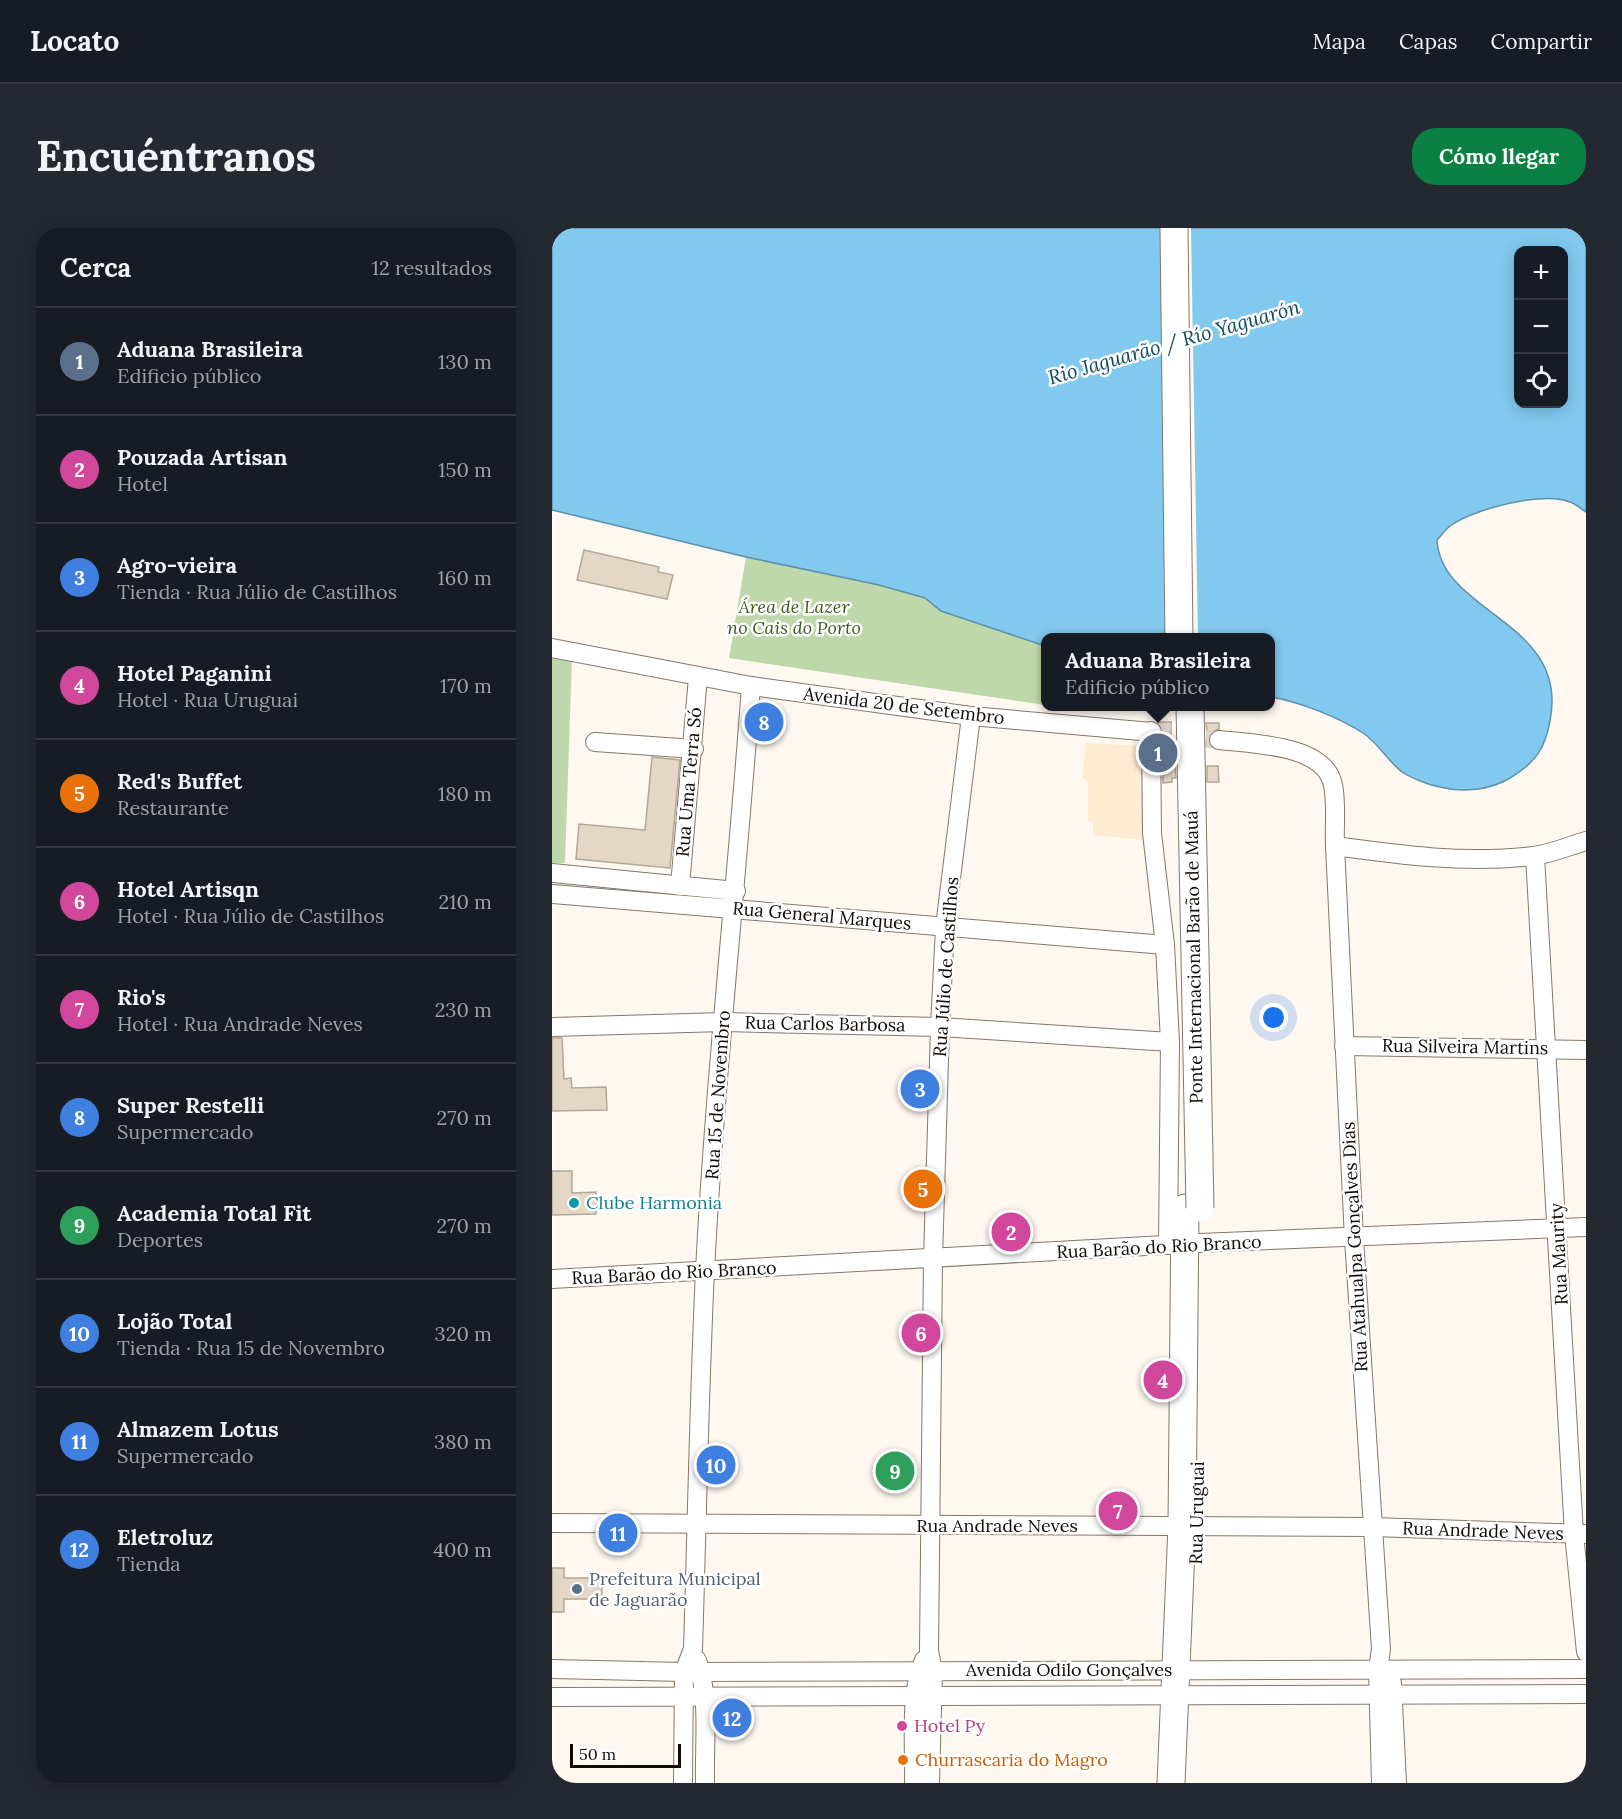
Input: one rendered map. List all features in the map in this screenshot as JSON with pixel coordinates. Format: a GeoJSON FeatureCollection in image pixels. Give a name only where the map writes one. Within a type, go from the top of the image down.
{"type":"FeatureCollection","features":[{"type":"Feature","properties":{"kind":"highway"},"geometry":{"type":"LineString","coordinates":[[1174,228],[1181,342],[1190,633]]}},
{"type":"Feature","properties":{"kind":"highway"},"geometry":{"type":"LineString","coordinates":[[1179,633],[1181,342],[1186,228]]}},
{"type":"Feature","properties":{"kind":"highway","name":"Ponte Internacional Barão de Mauá"},"geometry":{"type":"LineString","coordinates":[[1180,711],[1192,1208]]}},
{"type":"Feature","properties":{"kind":"highway","name":"Ponte Internacional Barão de Mauá"},"geometry":{"type":"LineString","coordinates":[[1190,711],[1192,1208]]}},
{"type":"Feature","properties":{"kind":"highway","name":"Rua Uruguai"},"geometry":{"type":"LineString","coordinates":[[1171,1783],[1183,1681],[1189,1526],[1184,1244],[1192,1208]]}},
{"type":"Feature","properties":{"kind":"highway","name":"Rua Uruguai"},"geometry":{"type":"LineString","coordinates":[[1183,1681],[1189,1783]]}},
{"type":"Feature","properties":{"kind":"street","name":"Avenida 20 de Setembro"},"geometry":{"type":"LineString","coordinates":[[552,648],[751,686],[970,716],[1152,732],[1152,833],[1165,945]]}},
{"type":"Feature","properties":{"kind":"street","name":"Rua Uma Terra Só"},"geometry":{"type":"LineString","coordinates":[[680,886],[694,749],[698,677]]}},
{"type":"Feature","properties":{"kind":"street","name":"Rua 15 de Novembro"},"geometry":{"type":"LineString","coordinates":[[683,1783],[683,1698],[692,1671],[693,1649],[705,1271],[751,686]]}},
{"type":"Feature","properties":{"kind":"street","name":"Rua Júlio de Castilhos"},"geometry":{"type":"LineString","coordinates":[[914,1783],[929,1651],[933,1259],[945,927],[970,716]]}},
{"type":"Feature","properties":{"kind":"street","name":"Rua Atahualpa Gonçalves Dias"},"geometry":{"type":"LineString","coordinates":[[1219,740],[1303,753],[1321,762],[1333,783],[1354,1239],[1372,1527],[1386,1695]]}},
{"type":"Feature","properties":{"kind":"street"},"geometry":{"type":"LineString","coordinates":[[595,742],[694,749]]}},
{"type":"Feature","properties":{"kind":"street"},"geometry":{"type":"LineString","coordinates":[[1335,846],[1430,858],[1471,859],[1534,856],[1586,841]]}},
{"type":"Feature","properties":{"kind":"street","name":"Rua Maurity"},"geometry":{"type":"LineString","coordinates":[[1534,856],[1586,1652]]}},
{"type":"Feature","properties":{"kind":"street"},"geometry":{"type":"LineString","coordinates":[[552,873],[680,886],[735,900]]}},
{"type":"Feature","properties":{"kind":"street","name":"Rua General Marques"},"geometry":{"type":"LineString","coordinates":[[552,894],[735,900],[945,927],[1165,945]]}},
{"type":"Feature","properties":{"kind":"street"},"geometry":{"type":"LineString","coordinates":[[1165,945],[1184,1244]]}},
{"type":"Feature","properties":{"kind":"street","name":"Rua Carlos Barbosa"},"geometry":{"type":"LineString","coordinates":[[552,1027],[723,1022],[940,1026],[1170,1042]]}},
{"type":"Feature","properties":{"kind":"street","name":"Rua Silveira Martins"},"geometry":{"type":"LineString","coordinates":[[1344,1046],[1586,1050]]}},
{"type":"Feature","properties":{"kind":"street","name":"Rua Barão do Rio Branco"},"geometry":{"type":"LineString","coordinates":[[552,1279],[1184,1244],[1354,1239],[1586,1227]]}},
{"type":"Feature","properties":{"kind":"street","name":"Rua Andrade Neves"},"geometry":{"type":"LineString","coordinates":[[552,1523],[1372,1527],[1580,1534]]}},
{"type":"Feature","properties":{"kind":"street","name":"Avenida Odilo Gonçalves"},"geometry":{"type":"LineString","coordinates":[[552,1669],[1044,1670],[1386,1695],[1586,1694]]}},
{"type":"Feature","properties":{"kind":"street","name":"Avenida Odilo Gonçalves"},"geometry":{"type":"LineString","coordinates":[[552,1697],[1044,1696],[1183,1681],[1384,1670],[1586,1669]]}},
{"type":"Feature","properties":{"kind":"street"},"geometry":{"type":"LineString","coordinates":[[1044,1670],[1044,1696]]}},
{"type":"Feature","properties":{"kind":"street","name":"Rua 15 de Novembro"},"geometry":{"type":"LineString","coordinates":[[692,1671],[703,1698],[705,1783]]}},
{"type":"Feature","properties":{"kind":"street"},"geometry":{"type":"LineString","coordinates":[[1380,1783],[1386,1695]]}},
{"type":"Feature","properties":{"kind":"street"},"geometry":{"type":"LineString","coordinates":[[1386,1695],[1396,1783]]}},
{"type":"Feature","properties":{"kind":"street","name":"Rua Júlio de Castilhos"},"geometry":{"type":"LineString","coordinates":[[924,1697],[930,1783]]}},
{"type":"Feature","properties":{"kind":"shaded area"},"geometry":{"type":"Polygon","coordinates":[[[1086,743],[1144,746],[1144,840],[1093,835],[1093,822],[1088,821],[1088,781],[1082,778],[1086,743]]]}},
{"type":"Feature","properties":{"kind":"green space","name":"Área de Lazer no Cais do Porto"},"geometry":{"type":"Polygon","coordinates":[[[746,557],[879,585],[925,598],[941,611],[1041,645],[1041,704],[729,658],[746,557]]]}},
{"type":"Feature","properties":{"kind":"green space"},"geometry":{"type":"Polygon","coordinates":[[[552,654],[572,658],[565,863],[552,863],[552,654]]]}},
{"type":"Feature","properties":{"kind":"water","name":"Rio Jaguarão / Río Yaguarón"},"geometry":{"type":"Polygon","coordinates":[[[552,228],[1586,228],[1586,512],[1572,503],[1558,499],[1526,500],[1491,508],[1461,520],[1450,526],[1437,540],[1444,565],[1459,585],[1524,639],[1541,661],[1551,688],[1550,721],[1542,747],[1526,767],[1510,778],[1485,788],[1467,790],[1431,785],[1402,772],[1368,737],[1353,727],[1306,706],[1275,698],[1275,633],[1041,633],[1041,645],[941,611],[925,598],[879,585],[746,557],[552,510],[552,228]]]}},
{"type":"Feature","properties":{"kind":"pier"},"geometry":{"type":"Polygon","coordinates":[[[1162,228],[1191,228],[1198,633],[1169,633],[1162,228]]]}},
{"type":"Feature","properties":{"kind":"building"},"geometry":{"type":"Polygon","coordinates":[[[584,550],[659,567],[658,572],[673,575],[667,599],[577,580],[584,550]]]}},
{"type":"Feature","properties":{"kind":"building"},"geometry":{"type":"Polygon","coordinates":[[[1158,722],[1171,722],[1171,740],[1162,740],[1162,728],[1158,722]]]}},
{"type":"Feature","properties":{"kind":"building"},"geometry":{"type":"Polygon","coordinates":[[[1206,723],[1219,723],[1219,729],[1210,733],[1208,740],[1206,723]]]}},
{"type":"Feature","properties":{"kind":"building"},"geometry":{"type":"Polygon","coordinates":[[[652,757],[680,760],[670,868],[576,859],[579,824],[645,830],[652,757]]]}},
{"type":"Feature","properties":{"kind":"building"},"geometry":{"type":"Polygon","coordinates":[[[1163,766],[1175,766],[1176,778],[1172,778],[1172,782],[1163,783],[1163,766]]]}},
{"type":"Feature","properties":{"kind":"building"},"geometry":{"type":"Polygon","coordinates":[[[1207,766],[1218,766],[1219,782],[1207,782],[1207,766]]]}},
{"type":"Feature","properties":{"kind":"building"},"geometry":{"type":"Polygon","coordinates":[[[552,1038],[562,1038],[564,1079],[571,1078],[572,1088],[606,1087],[607,1110],[552,1111],[552,1038]]]}},
{"type":"Feature","properties":{"kind":"building","name":"Clube Harmonia"},"geometry":{"type":"Polygon","coordinates":[[[552,1171],[572,1171],[572,1193],[596,1192],[596,1214],[552,1215],[552,1171]]]}},
{"type":"Feature","properties":{"kind":"building","name":"Prefeitura Municipal de Jaguarão"},"geometry":{"type":"Polygon","coordinates":[[[552,1568],[564,1568],[564,1578],[602,1578],[602,1599],[564,1599],[564,1612],[552,1612],[552,1568]]]}},
{"type":"Feature","properties":{"kind":"tunnel"},"geometry":{"type":"LineString","coordinates":[[1152,732],[1219,740]]}},
{"type":"Feature","properties":{"kind":"place","name":"Super Restelli"},"geometry":{"type":"Point","coordinates":[764,722]}},
{"type":"Feature","properties":{"kind":"place","name":"Aduana Brasileira"},"geometry":{"type":"Point","coordinates":[1158,753]}},
{"type":"Feature","properties":{"kind":"place","name":"Agro-vieira"},"geometry":{"type":"Point","coordinates":[920,1089]}},
{"type":"Feature","properties":{"kind":"place","name":"Red's Buffet"},"geometry":{"type":"Point","coordinates":[923,1189]}},
{"type":"Feature","properties":{"kind":"place","name":"Clube Harmonia"},"geometry":{"type":"Point","coordinates":[574,1203]}},
{"type":"Feature","properties":{"kind":"place","name":"Pouzada Artisan"},"geometry":{"type":"Point","coordinates":[1011,1232]}},
{"type":"Feature","properties":{"kind":"place","name":"Hotel Artisqn"},"geometry":{"type":"Point","coordinates":[921,1333]}},
{"type":"Feature","properties":{"kind":"place","name":"Hotel Paganini"},"geometry":{"type":"Point","coordinates":[1163,1380]}},
{"type":"Feature","properties":{"kind":"place","name":"Lojão Total"},"geometry":{"type":"Point","coordinates":[716,1465]}},
{"type":"Feature","properties":{"kind":"place","name":"Academia Total Fit"},"geometry":{"type":"Point","coordinates":[895,1471]}},
{"type":"Feature","properties":{"kind":"place","name":"Rio's"},"geometry":{"type":"Point","coordinates":[1118,1511]}},
{"type":"Feature","properties":{"kind":"place","name":"Almazem Lotus"},"geometry":{"type":"Point","coordinates":[618,1533]}},
{"type":"Feature","properties":{"kind":"place","name":"Prefeitura Municipal de Jaguarão"},"geometry":{"type":"Point","coordinates":[577,1589]}},
{"type":"Feature","properties":{"kind":"place","name":"Eletroluz"},"geometry":{"type":"Point","coordinates":[732,1718]}},
{"type":"Feature","properties":{"kind":"place","name":"Hotel Py"},"geometry":{"type":"Point","coordinates":[902,1726]}},
{"type":"Feature","properties":{"kind":"place","name":"Churrascaria do Magro"},"geometry":{"type":"Point","coordinates":[903,1760]}}]}
